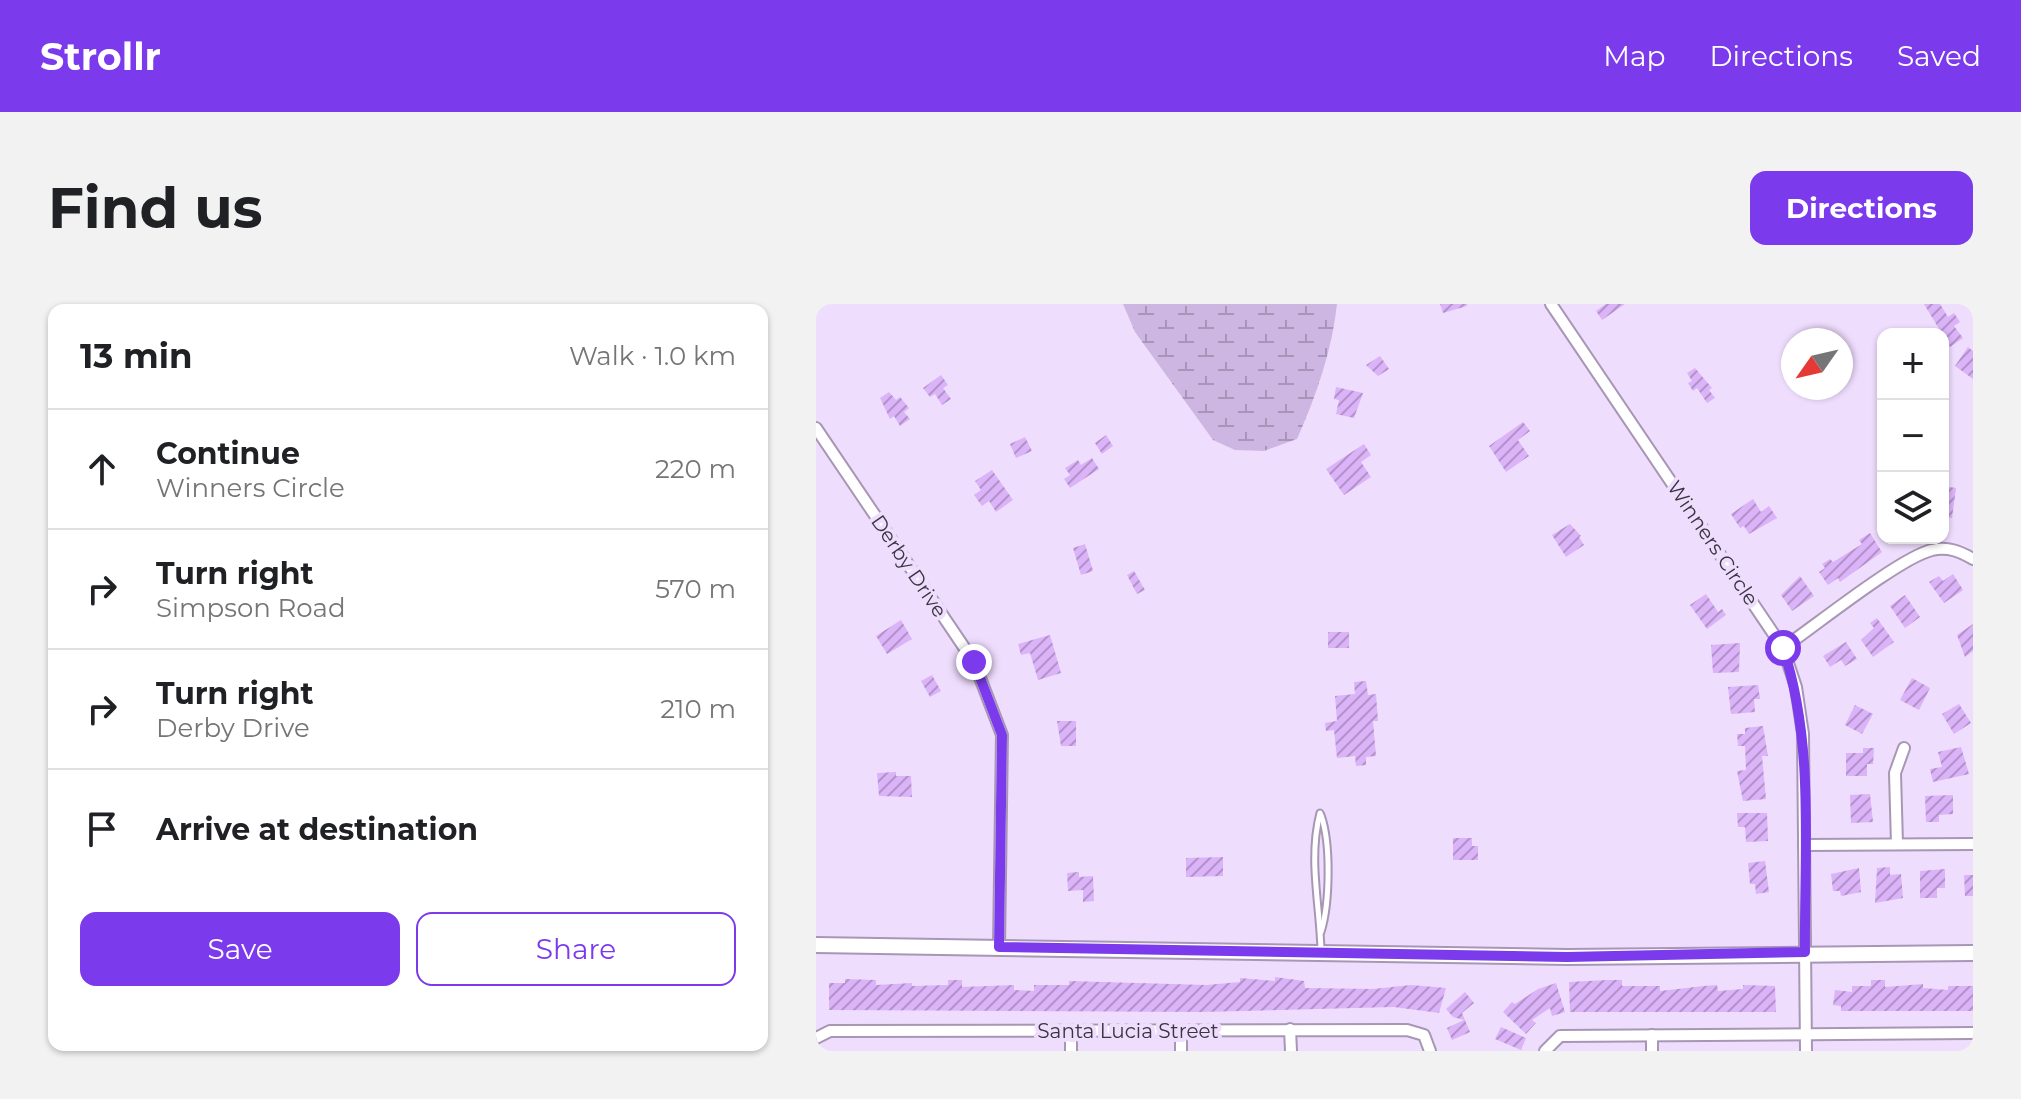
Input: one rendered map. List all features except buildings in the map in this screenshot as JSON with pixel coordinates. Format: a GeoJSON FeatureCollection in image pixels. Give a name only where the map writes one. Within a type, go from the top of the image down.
{"type":"FeatureCollection","features":[{"type":"Feature","properties":{"kind":"main road"},"geometry":{"type":"LineString","coordinates":[[816,945],[1567,957],[1805,952],[1973,953]]}},
{"type":"Feature","properties":{"kind":"street","name":"Winners Circle"},"geometry":{"type":"LineString","coordinates":[[1551,304],[1783,648],[1796,687],[1803,734],[1806,1051]]}},
{"type":"Feature","properties":{"kind":"street","name":"Derby Drive"},"geometry":{"type":"LineString","coordinates":[[816,428],[974,662],[1002,735],[999,947]]}},
{"type":"Feature","properties":{"kind":"street"},"geometry":{"type":"LineString","coordinates":[[1783,648],[1897,569],[1932,550],[1957,550],[1973,559]]}},
{"type":"Feature","properties":{"kind":"street"},"geometry":{"type":"LineString","coordinates":[[1897,844],[1895,773],[1904,748]]}},
{"type":"Feature","properties":{"kind":"street"},"geometry":{"type":"LineString","coordinates":[[1804,845],[1973,844]]}},
{"type":"Feature","properties":{"kind":"street"},"geometry":{"type":"LineString","coordinates":[[1290,1029],[1291,1051]]}},
{"type":"Feature","properties":{"kind":"street","name":"Santa Lucia Street"},"geometry":{"type":"LineString","coordinates":[[816,1038],[830,1031],[1181,1033],[1290,1029],[1407,1030],[1424,1035],[1430,1051]]}},
{"type":"Feature","properties":{"kind":"street"},"geometry":{"type":"LineString","coordinates":[[1071,1031],[1071,1051]]}},
{"type":"Feature","properties":{"kind":"street"},"geometry":{"type":"LineString","coordinates":[[1181,1033],[1181,1051]]}},
{"type":"Feature","properties":{"kind":"street"},"geometry":{"type":"LineString","coordinates":[[1545,1051],[1560,1036],[1973,1033]]}},
{"type":"Feature","properties":{"kind":"street"},"geometry":{"type":"LineString","coordinates":[[1652,1035],[1652,1051]]}},
{"type":"Feature","properties":{"kind":"lane"},"geometry":{"type":"LineString","coordinates":[[1321,933],[1316,916],[1314,834],[1320,813],[1326,830],[1326,915],[1321,933],[1321,955]]}},
{"type":"Feature","properties":{"kind":"green space"},"geometry":{"type":"Polygon","coordinates":[[[1123,304],[1337,304],[1322,373],[1297,439],[1264,451],[1235,450],[1213,440],[1135,332],[1123,304]]]}},
{"type":"Feature","properties":{"kind":"route"},"geometry":{"type":"LineString","coordinates":[[974,662],[1002,735],[999,947],[1567,957],[1805,952],[1803,734],[1796,687],[1783,648]]}}]}
